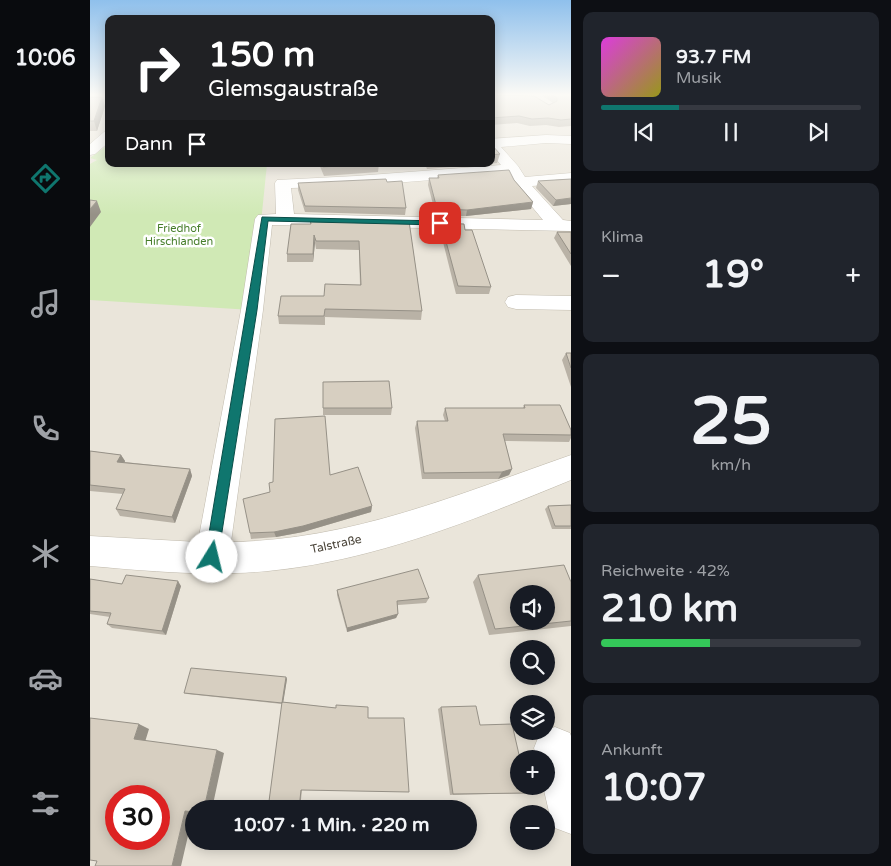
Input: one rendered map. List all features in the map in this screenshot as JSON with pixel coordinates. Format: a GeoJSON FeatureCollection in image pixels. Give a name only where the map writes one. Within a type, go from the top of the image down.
{"type":"FeatureCollection","features":[{"type":"Feature","properties":{"kind":"street"},"geometry":{"type":"LineString","coordinates":[[90,151],[101,138]]}},
{"type":"Feature","properties":{"kind":"street"},"geometry":{"type":"LineString","coordinates":[[495,143],[546,138],[571,140]]}},
{"type":"Feature","properties":{"kind":"street"},"geometry":{"type":"LineString","coordinates":[[495,148],[516,176],[564,226]]}},
{"type":"Feature","properties":{"kind":"street"},"geometry":{"type":"LineString","coordinates":[[212,557],[250,320],[283,183],[356,181],[425,170],[571,178]]}},
{"type":"Feature","properties":{"kind":"street"},"geometry":{"type":"LineString","coordinates":[[274,219],[564,226]]}},
{"type":"Feature","properties":{"kind":"street"},"geometry":{"type":"LineString","coordinates":[[516,302],[571,303]]}},
{"type":"Feature","properties":{"kind":"street","name":"Talstraße"},"geometry":{"type":"LineString","coordinates":[[90,551],[212,557],[289,553],[378,536],[502,495],[571,467]]}},
{"type":"Feature","properties":{"kind":"street"},"geometry":{"type":"LineString","coordinates":[[555,748],[571,812]]}},
{"type":"Feature","properties":{"kind":"shaded area"},"geometry":{"type":"Polygon","coordinates":[[[90,134],[105,134],[105,167],[495,167],[495,134],[571,134],[571,866],[90,866],[90,134]]]}},
{"type":"Feature","properties":{"kind":"green space","name":"Friedhof Hirschlanden"},"geometry":{"type":"Polygon","coordinates":[[[105,147],[105,167],[267,167],[252,310],[90,300],[90,164],[97,160],[90,158],[105,147]]]}},
{"type":"Feature","properties":{"kind":"building"},"geometry":{"type":"Polygon","coordinates":[[[509,170],[514,180],[533,202],[467,210],[437,209],[429,178],[439,178],[438,175],[509,170]]]}},
{"type":"Feature","properties":{"kind":"building"},"geometry":{"type":"Polygon","coordinates":[[[386,179],[387,182],[402,181],[406,208],[305,206],[298,183],[386,179]]]}},
{"type":"Feature","properties":{"kind":"building"},"geometry":{"type":"Polygon","coordinates":[[[571,179],[571,198],[556,200],[538,181],[571,179]]]}},
{"type":"Feature","properties":{"kind":"building"},"geometry":{"type":"Polygon","coordinates":[[[90,200],[97,201],[90,209],[90,200]]]}},
{"type":"Feature","properties":{"kind":"building"},"geometry":{"type":"Polygon","coordinates":[[[310,219],[409,221],[422,311],[325,309],[324,316],[278,316],[281,296],[324,296],[325,284],[361,285],[359,241],[316,241],[314,235],[313,254],[287,254],[291,224],[311,224],[310,219]]]}},
{"type":"Feature","properties":{"kind":"building"},"geometry":{"type":"Polygon","coordinates":[[[441,223],[464,224],[465,230],[472,230],[491,287],[458,286],[441,223]]]}},
{"type":"Feature","properties":{"kind":"building"},"geometry":{"type":"Polygon","coordinates":[[[557,232],[571,232],[571,254],[557,232]]]}},
{"type":"Feature","properties":{"kind":"building"},"geometry":{"type":"Polygon","coordinates":[[[566,353],[571,353],[571,368],[566,353]]]}},
{"type":"Feature","properties":{"kind":"building"},"geometry":{"type":"Polygon","coordinates":[[[389,381],[392,408],[323,408],[323,382],[389,381]]]}},
{"type":"Feature","properties":{"kind":"building"},"geometry":{"type":"Polygon","coordinates":[[[524,405],[560,405],[571,430],[571,435],[503,434],[512,469],[502,472],[424,473],[417,421],[448,421],[445,408],[525,408],[524,405]]]}},
{"type":"Feature","properties":{"kind":"building"},"geometry":{"type":"Polygon","coordinates":[[[325,416],[330,475],[358,467],[372,506],[303,526],[274,532],[250,533],[243,499],[270,492],[269,483],[273,482],[275,419],[325,416]]]}},
{"type":"Feature","properties":{"kind":"building"},"geometry":{"type":"Polygon","coordinates":[[[90,451],[121,455],[117,462],[190,469],[172,517],[116,509],[125,489],[90,485],[90,451]]]}},
{"type":"Feature","properties":{"kind":"building"},"geometry":{"type":"Polygon","coordinates":[[[571,505],[571,526],[555,526],[548,506],[571,505]]]}},
{"type":"Feature","properties":{"kind":"building"},"geometry":{"type":"Polygon","coordinates":[[[564,565],[571,582],[571,621],[555,623],[555,585],[510,585],[510,627],[495,629],[478,575],[564,565]]]}},
{"type":"Feature","properties":{"kind":"building"},"geometry":{"type":"Polygon","coordinates":[[[418,569],[429,598],[397,601],[398,614],[347,628],[337,590],[418,569]]]}},
{"type":"Feature","properties":{"kind":"building"},"geometry":{"type":"Polygon","coordinates":[[[126,575],[178,581],[162,631],[107,624],[111,613],[90,611],[90,579],[122,584],[126,575]]]}},
{"type":"Feature","properties":{"kind":"building"},"geometry":{"type":"Polygon","coordinates":[[[191,668],[286,677],[282,703],[184,693],[191,668]]]}},
{"type":"Feature","properties":{"kind":"building"},"geometry":{"type":"Polygon","coordinates":[[[282,702],[336,708],[336,705],[368,707],[368,718],[404,718],[409,792],[301,790],[300,800],[269,800],[282,702]]]}},
{"type":"Feature","properties":{"kind":"building"},"geometry":{"type":"Polygon","coordinates":[[[476,706],[480,725],[510,724],[510,740],[516,740],[518,750],[510,750],[510,793],[453,794],[441,707],[476,706]]]}},
{"type":"Feature","properties":{"kind":"building"},"geometry":{"type":"Polygon","coordinates":[[[90,718],[139,724],[134,739],[217,750],[206,800],[185,800],[185,811],[172,866],[95,866],[97,861],[90,860],[90,718]]]}},
{"type":"Feature","properties":{"kind":"route"},"geometry":{"type":"LineString","coordinates":[[212,557],[252,310],[264,219],[440,223]]}}]}
